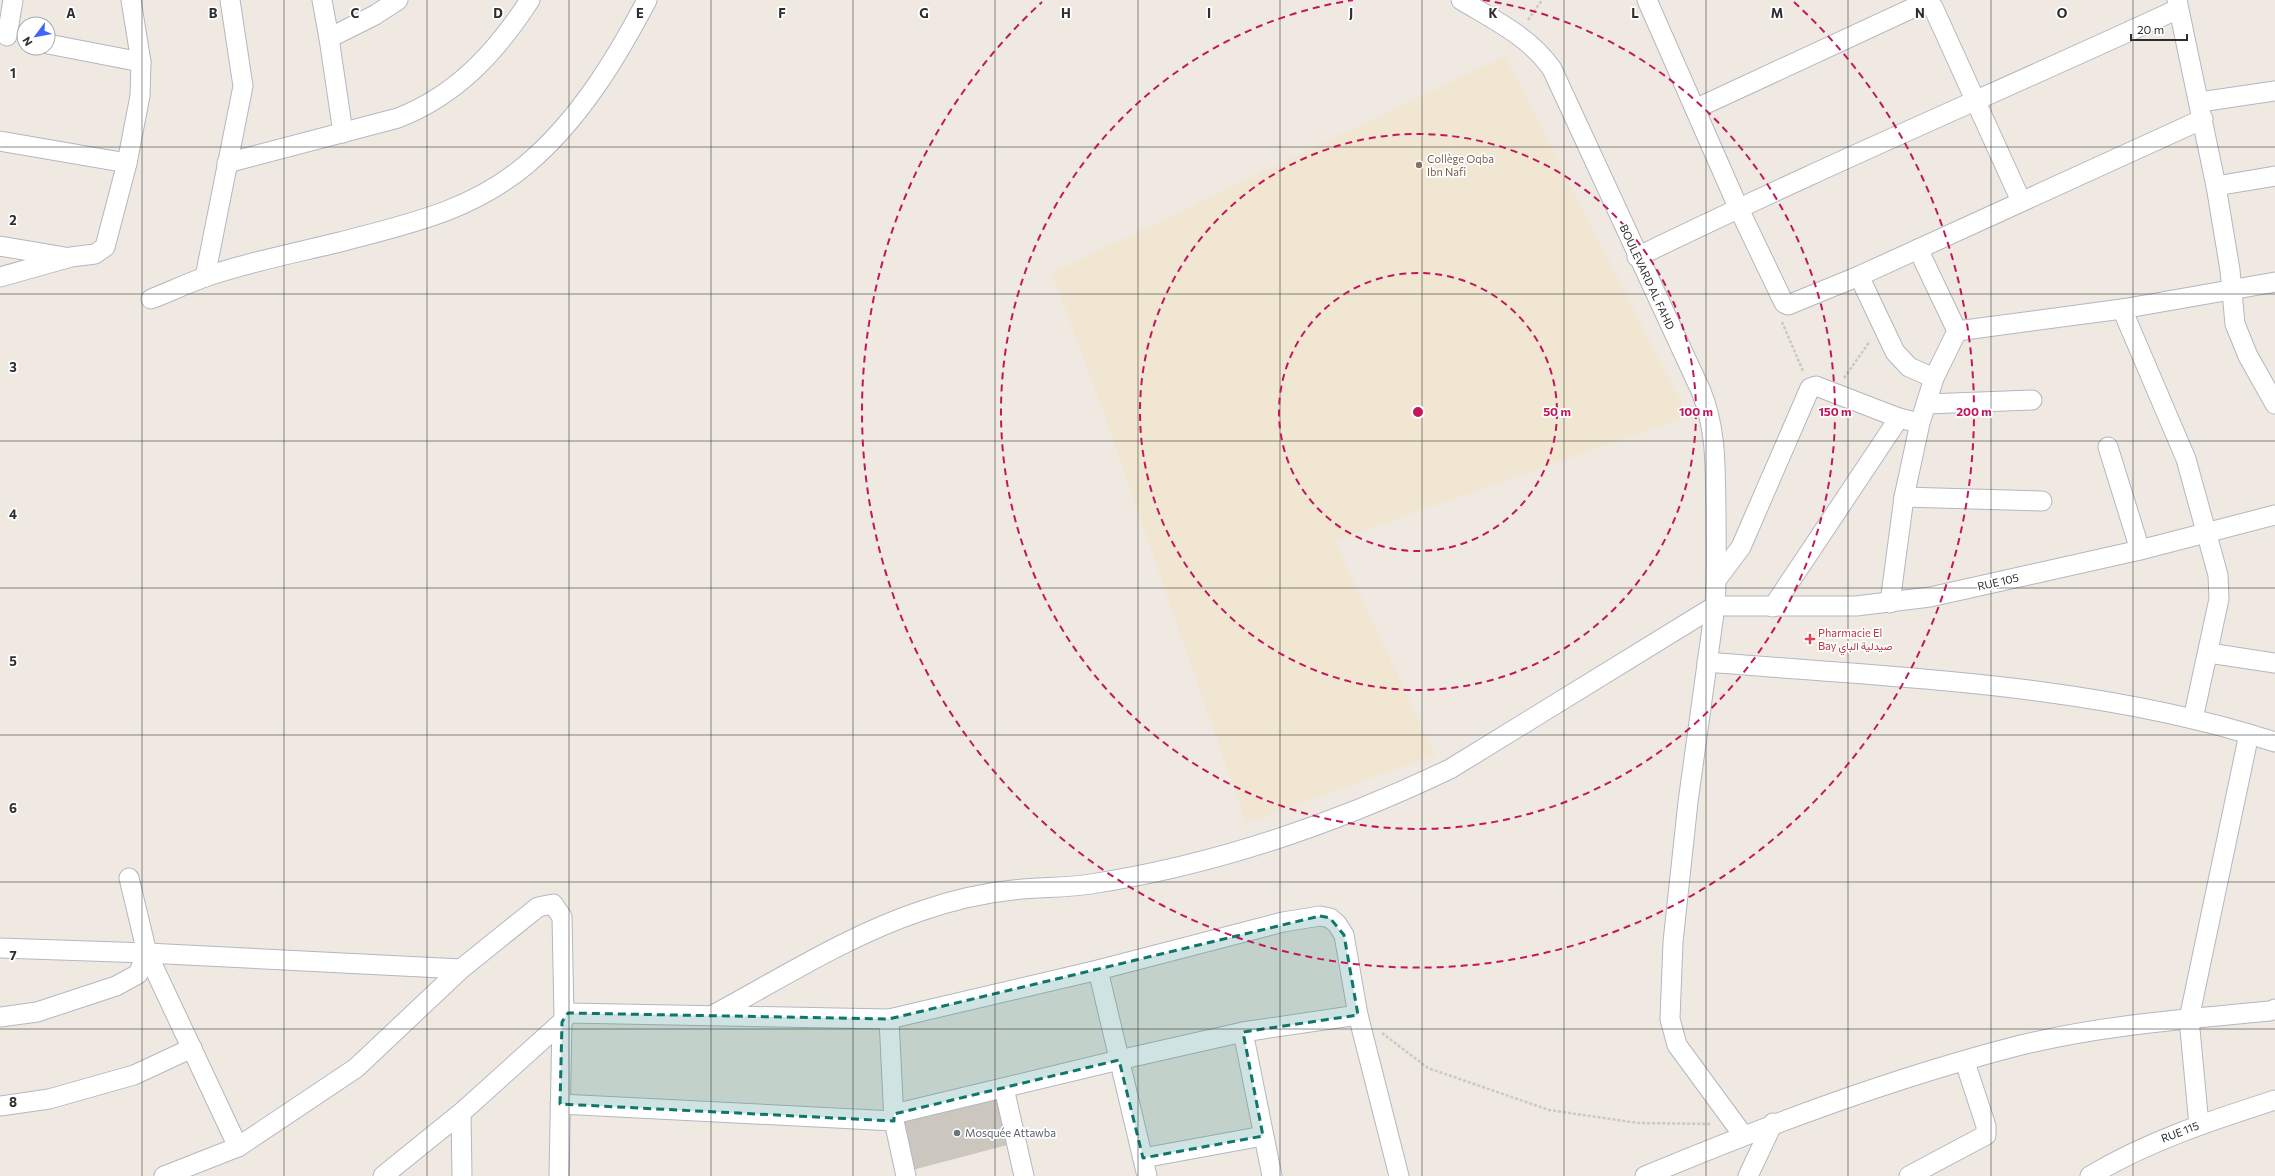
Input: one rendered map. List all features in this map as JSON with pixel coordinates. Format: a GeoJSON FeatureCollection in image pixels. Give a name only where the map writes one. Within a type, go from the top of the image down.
{"type":"FeatureCollection","features":[{"type":"Feature","properties":{"kind":"street"},"geometry":{"type":"LineString","coordinates":[[10,36],[13,0]]}},
{"type":"Feature","properties":{"kind":"street"},"geometry":{"type":"LineString","coordinates":[[0,277],[71,258],[95,254],[105,247],[127,163],[140,96],[142,62],[130,0]]}},
{"type":"Feature","properties":{"kind":"street"},"geometry":{"type":"LineString","coordinates":[[205,277],[243,86],[230,0]]}},
{"type":"Feature","properties":{"kind":"street"},"geometry":{"type":"LineString","coordinates":[[322,0],[330,38],[343,133]]}},
{"type":"Feature","properties":{"kind":"street"},"geometry":{"type":"LineString","coordinates":[[330,38],[375,15],[398,0]]}},
{"type":"Feature","properties":{"kind":"street"},"geometry":{"type":"LineString","coordinates":[[227,163],[343,133],[421,109],[445,94],[468,76],[491,54],[530,0]]}},
{"type":"Feature","properties":{"kind":"street"},"geometry":{"type":"LineString","coordinates":[[151,299],[205,277],[413,224],[460,206],[490,189],[526,165],[554,139],[579,109],[627,37],[647,0]]}},
{"type":"Feature","properties":{"kind":"street","name":"BOULEVARD AL FAHD"},"geometry":{"type":"LineString","coordinates":[[1461,0],[1518,35],[1534,47],[1552,69],[1637,257],[1701,390],[1710,417],[1715,446],[1717,579],[1715,606],[1688,802],[1673,942],[1670,1019],[1677,1046],[1738,1128]]}},
{"type":"Feature","properties":{"kind":"street"},"geometry":{"type":"LineString","coordinates":[[1647,0],[1738,207],[1784,303],[1793,304],[1859,276],[2021,201],[2201,111],[2275,91]]}},
{"type":"Feature","properties":{"kind":"street"},"geometry":{"type":"LineString","coordinates":[[1696,110],[1915,7],[1927,4],[1933,7],[2021,201]]}},
{"type":"Feature","properties":{"kind":"street"},"geometry":{"type":"LineString","coordinates":[[1637,257],[1738,207],[1977,102],[2178,5],[2216,186],[2233,312],[2240,340],[2275,404]]}},
{"type":"Feature","properties":{"kind":"street"},"geometry":{"type":"LineString","coordinates":[[56,46],[142,62]]}},
{"type":"Feature","properties":{"kind":"street"},"geometry":{"type":"LineString","coordinates":[[0,142],[127,163]]}},
{"type":"Feature","properties":{"kind":"street"},"geometry":{"type":"LineString","coordinates":[[2216,186],[2275,176]]}},
{"type":"Feature","properties":{"kind":"street"},"geometry":{"type":"LineString","coordinates":[[0,246],[71,258]]}},
{"type":"Feature","properties":{"kind":"street"},"geometry":{"type":"LineString","coordinates":[[1918,248],[1957,331]]}},
{"type":"Feature","properties":{"kind":"street"},"geometry":{"type":"LineString","coordinates":[[1859,276],[1882,324],[1902,360],[1916,371],[1934,378]]}},
{"type":"Feature","properties":{"kind":"street"},"geometry":{"type":"LineString","coordinates":[[1957,331],[2122,309],[2275,282]]}},
{"type":"Feature","properties":{"kind":"street"},"geometry":{"type":"LineString","coordinates":[[2122,309],[2186,459],[2218,575],[2219,594],[2209,653],[2193,719]]}},
{"type":"Feature","properties":{"kind":"street"},"geometry":{"type":"LineString","coordinates":[[1890,603],[1904,497],[1920,423],[1934,378],[1957,331]]}},
{"type":"Feature","properties":{"kind":"street"},"geometry":{"type":"LineString","coordinates":[[1717,579],[1741,547],[1810,388],[1816,386],[1899,418],[1920,423]]}},
{"type":"Feature","properties":{"kind":"street"},"geometry":{"type":"LineString","coordinates":[[1926,404],[2032,400]]}},
{"type":"Feature","properties":{"kind":"street"},"geometry":{"type":"LineString","coordinates":[[1773,607],[1899,418]]}},
{"type":"Feature","properties":{"kind":"street"},"geometry":{"type":"LineString","coordinates":[[2108,447],[2140,550]]}},
{"type":"Feature","properties":{"kind":"street"},"geometry":{"type":"LineString","coordinates":[[1904,497],[2042,501]]}},
{"type":"Feature","properties":{"kind":"street","name":"RUE 105"},"geometry":{"type":"LineString","coordinates":[[1715,606],[1773,607],[1890,603],[1965,590],[2140,550],[2275,515]]}},
{"type":"Feature","properties":{"kind":"street"},"geometry":{"type":"LineString","coordinates":[[712,1015],[851,941],[921,911],[966,898],[1011,890],[1090,884],[1159,871],[1256,846],[1413,787],[1450,769],[1518,729],[1715,606]]}},
{"type":"Feature","properties":{"kind":"street"},"geometry":{"type":"LineString","coordinates":[[2209,653],[2275,662]]}},
{"type":"Feature","properties":{"kind":"street"},"geometry":{"type":"LineString","coordinates":[[1707,662],[2047,691],[2193,719],[2275,742]]}},
{"type":"Feature","properties":{"kind":"street"},"geometry":{"type":"LineString","coordinates":[[2199,1125],[2189,1019],[2249,734]]}},
{"type":"Feature","properties":{"kind":"street"},"geometry":{"type":"LineString","coordinates":[[129,878],[147,952],[238,1146]]}},
{"type":"Feature","properties":{"kind":"street"},"geometry":{"type":"LineString","coordinates":[[164,1176],[238,1146],[356,1068],[461,969],[538,907],[553,904],[562,917],[563,1020],[559,1176]]}},
{"type":"Feature","properties":{"kind":"street"},"geometry":{"type":"LineString","coordinates":[[383,1176],[460,1114],[568,1014],[712,1015],[889,1019],[1098,970],[1283,922],[1320,916],[1330,918],[1344,935],[1358,1015],[1399,1176]]}},
{"type":"Feature","properties":{"kind":"street"},"geometry":{"type":"LineString","coordinates":[[0,948],[147,952],[461,969]]}},
{"type":"Feature","properties":{"kind":"street"},"geometry":{"type":"LineString","coordinates":[[0,1017],[37,1012],[116,986],[138,974],[147,952]]}},
{"type":"Feature","properties":{"kind":"street"},"geometry":{"type":"LineString","coordinates":[[1098,970],[1145,1167],[1263,1136]]}},
{"type":"Feature","properties":{"kind":"street"},"geometry":{"type":"LineString","coordinates":[[1645,1176],[1738,1128],[1773,1124],[1857,1094],[2021,1045],[2123,1026],[2270,1011],[2275,1008]]}},
{"type":"Feature","properties":{"kind":"street"},"geometry":{"type":"LineString","coordinates":[[560,1104],[894,1118],[1004,1088],[1243,1032],[1358,1015]]}},
{"type":"Feature","properties":{"kind":"street"},"geometry":{"type":"LineString","coordinates":[[889,1019],[894,1118],[906,1176]]}},
{"type":"Feature","properties":{"kind":"street"},"geometry":{"type":"LineString","coordinates":[[1243,1032],[1272,1176]]}},
{"type":"Feature","properties":{"kind":"street"},"geometry":{"type":"LineString","coordinates":[[0,1106],[49,1099],[134,1075],[192,1048]]}},
{"type":"Feature","properties":{"kind":"street"},"geometry":{"type":"LineString","coordinates":[[1909,1176],[1986,1135],[1987,1129],[1965,1062]]}},
{"type":"Feature","properties":{"kind":"street"},"geometry":{"type":"LineString","coordinates":[[1004,1088],[1024,1176]]}},
{"type":"Feature","properties":{"kind":"street","name":"RUE 115"},"geometry":{"type":"LineString","coordinates":[[2090,1176],[2114,1170],[2154,1142],[2199,1125],[2275,1100]]}},
{"type":"Feature","properties":{"kind":"street"},"geometry":{"type":"LineString","coordinates":[[460,1114],[462,1176]]}},
{"type":"Feature","properties":{"kind":"street"},"geometry":{"type":"LineString","coordinates":[[1748,1176],[1773,1124]]}},
{"type":"Feature","properties":{"kind":"path"},"geometry":{"type":"LineString","coordinates":[[1518,35],[1542,0]]}},
{"type":"Feature","properties":{"kind":"path"},"geometry":{"type":"LineString","coordinates":[[1784,303],[1777,312],[1810,388]]}},
{"type":"Feature","properties":{"kind":"path"},"geometry":{"type":"LineString","coordinates":[[1833,393],[1882,324]]}},
{"type":"Feature","properties":{"kind":"path"},"geometry":{"type":"LineString","coordinates":[[1358,1015],[1428,1068],[1549,1110],[1638,1123],[1718,1124],[1738,1128]]}},
{"type":"Feature","properties":{"kind":"highlighted area"},"geometry":{"type":"Polygon","coordinates":[[[1320,916],[1330,918],[1344,935],[1358,1015],[1243,1032],[1263,1136],[1143,1158],[1119,1060],[894,1114],[894,1121],[560,1104],[562,1022],[568,1013],[889,1019],[1320,916]]]}},
{"type":"Feature","properties":{"kind":"shaded area","name":"Collège Oqba Ibn Nafi"},"geometry":{"type":"Polygon","coordinates":[[[1505,56],[1688,416],[1335,541],[1435,755],[1246,823],[1102,408],[1052,273],[1505,56]]]}},
{"type":"Feature","properties":{"kind":"building","name":"Mosquée Attawba"},"geometry":{"type":"Polygon","coordinates":[[[998,1093],[1009,1144],[914,1169],[904,1123],[998,1093]]]}},
{"type":"Feature","properties":{"kind":"place","name":"Collège Oqba Ibn Nafi"},"geometry":{"type":"Point","coordinates":[1419,165]}},
{"type":"Feature","properties":{"kind":"place","name":"Pharmacie El Bay صيدلية الباي"},"geometry":{"type":"Point","coordinates":[1810,639]}},
{"type":"Feature","properties":{"kind":"place","name":"Mosquée Attawba"},"geometry":{"type":"Point","coordinates":[957,1133]}}]}
